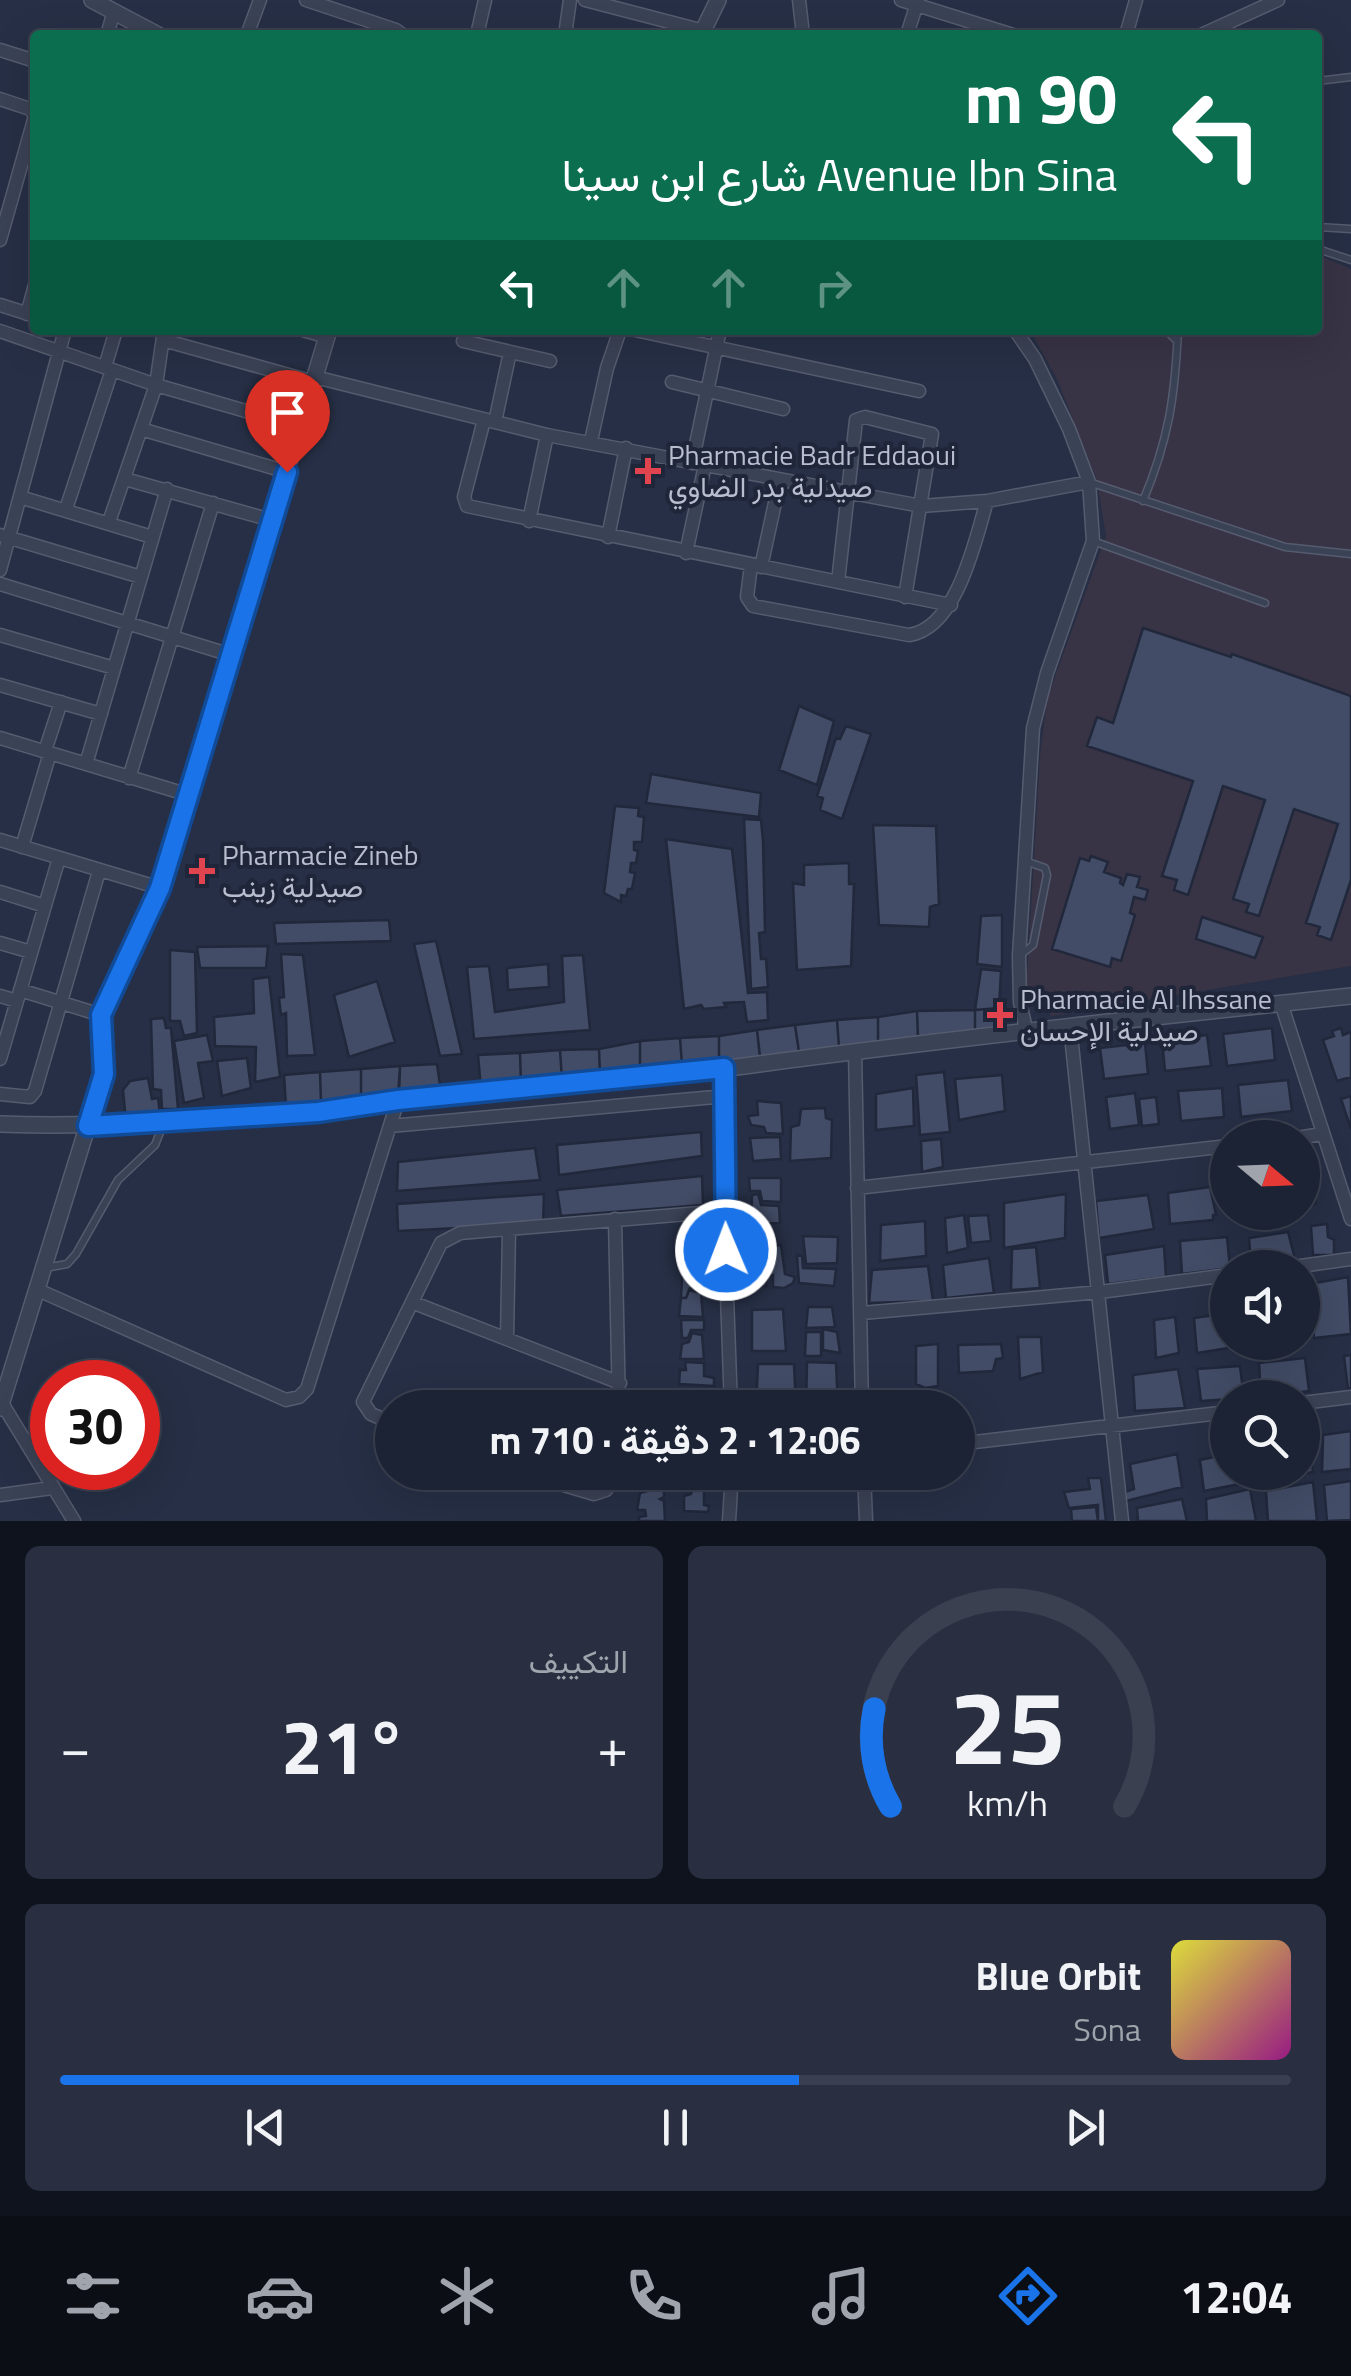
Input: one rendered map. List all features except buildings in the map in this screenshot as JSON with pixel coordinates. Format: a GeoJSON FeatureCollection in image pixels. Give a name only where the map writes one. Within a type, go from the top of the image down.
{"type":"FeatureCollection","features":[{"type":"Feature","properties":{"kind":"street"},"geometry":{"type":"LineString","coordinates":[[92,0],[149,30]]}},
{"type":"Feature","properties":{"kind":"street"},"geometry":{"type":"LineString","coordinates":[[249,30],[260,0]]}},
{"type":"Feature","properties":{"kind":"street"},"geometry":{"type":"LineString","coordinates":[[306,0],[389,30]]}},
{"type":"Feature","properties":{"kind":"street"},"geometry":{"type":"LineString","coordinates":[[478,30],[484,0]]}},
{"type":"Feature","properties":{"kind":"street"},"geometry":{"type":"LineString","coordinates":[[566,30],[570,0]]}},
{"type":"Feature","properties":{"kind":"street"},"geometry":{"type":"LineString","coordinates":[[586,0],[690,30]]}},
{"type":"Feature","properties":{"kind":"street"},"geometry":{"type":"LineString","coordinates":[[706,30],[718,0]]}},
{"type":"Feature","properties":{"kind":"street"},"geometry":{"type":"LineString","coordinates":[[799,0],[802,30]]}},
{"type":"Feature","properties":{"kind":"street"},"geometry":{"type":"LineString","coordinates":[[901,0],[998,30]]}},
{"type":"Feature","properties":{"kind":"street"},"geometry":{"type":"LineString","coordinates":[[1127,30],[1136,0]]}},
{"type":"Feature","properties":{"kind":"street"},"geometry":{"type":"LineString","coordinates":[[1212,30],[1278,0]]}},
{"type":"Feature","properties":{"kind":"street"},"geometry":{"type":"LineString","coordinates":[[909,30],[917,2]]}},
{"type":"Feature","properties":{"kind":"street"},"geometry":{"type":"LineString","coordinates":[[109,30],[114,11]]}},
{"type":"Feature","properties":{"kind":"street"},"geometry":{"type":"LineString","coordinates":[[0,50],[30,59]]}},
{"type":"Feature","properties":{"kind":"street"},"geometry":{"type":"LineString","coordinates":[[0,100],[30,111]]}},
{"type":"Feature","properties":{"kind":"street"},"geometry":{"type":"LineString","coordinates":[[1,233],[30,144]]}},
{"type":"Feature","properties":{"kind":"street"},"geometry":{"type":"LineString","coordinates":[[0,306],[30,315]]}},
{"type":"Feature","properties":{"kind":"street"},"geometry":{"type":"LineString","coordinates":[[0,330],[156,385],[300,427]]}},
{"type":"Feature","properties":{"kind":"street"},"geometry":{"type":"LineString","coordinates":[[0,570],[5,537],[64,335]]}},
{"type":"Feature","properties":{"kind":"street"},"geometry":{"type":"LineString","coordinates":[[66,510],[115,335]]}},
{"type":"Feature","properties":{"kind":"street"},"geometry":{"type":"LineString","coordinates":[[109,522],[156,385],[164,335],[315,380],[547,435],[921,506],[987,501],[1089,482]]}},
{"type":"Feature","properties":{"kind":"street"},"geometry":{"type":"LineString","coordinates":[[30,1452],[1,1403],[104,1074],[101,1015],[160,888],[328,335]]}},
{"type":"Feature","properties":{"kind":"street"},"geometry":{"type":"LineString","coordinates":[[591,441],[606,368],[618,335]]}},
{"type":"Feature","properties":{"kind":"street"},"geometry":{"type":"LineString","coordinates":[[658,335],[919,391]]}},
{"type":"Feature","properties":{"kind":"street"},"geometry":{"type":"LineString","coordinates":[[686,553],[719,335]]}},
{"type":"Feature","properties":{"kind":"street"},"geometry":{"type":"LineString","coordinates":[[1018,335],[1052,394],[1089,482],[1093,541],[1051,660],[1033,728],[1019,956],[1020,1002],[1026,1029]]}},
{"type":"Feature","properties":{"kind":"street"},"geometry":{"type":"LineString","coordinates":[[463,341],[550,361]]}},
{"type":"Feature","properties":{"kind":"street"},"geometry":{"type":"LineString","coordinates":[[510,352],[464,502],[472,508],[951,605]]}},
{"type":"Feature","properties":{"kind":"street"},"geometry":{"type":"LineString","coordinates":[[672,382],[783,409]]}},
{"type":"Feature","properties":{"kind":"street"},"geometry":{"type":"LineString","coordinates":[[838,582],[856,420],[865,416],[931,433],[905,597]]}},
{"type":"Feature","properties":{"kind":"street"},"geometry":{"type":"LineString","coordinates":[[141,430],[287,472]]}},
{"type":"Feature","properties":{"kind":"street"},"geometry":{"type":"LineString","coordinates":[[529,521],[547,435]]}},
{"type":"Feature","properties":{"kind":"street"},"geometry":{"type":"LineString","coordinates":[[608,537],[626,448]]}},
{"type":"Feature","properties":{"kind":"street"},"geometry":{"type":"LineString","coordinates":[[125,479],[272,520]]}},
{"type":"Feature","properties":{"kind":"street"},"geometry":{"type":"LineString","coordinates":[[780,480],[749,602],[763,610],[909,635],[930,627],[951,605],[987,501]]}},
{"type":"Feature","properties":{"kind":"street"},"geometry":{"type":"LineString","coordinates":[[86,764],[167,490]]}},
{"type":"Feature","properties":{"kind":"street"},"geometry":{"type":"LineString","coordinates":[[20,496],[152,537]]}},
{"type":"Feature","properties":{"kind":"street"},"geometry":{"type":"LineString","coordinates":[[129,778],[213,503]]}},
{"type":"Feature","properties":{"kind":"street"},"geometry":{"type":"LineString","coordinates":[[5,537],[141,578]]}},
{"type":"Feature","properties":{"kind":"street"},"geometry":{"type":"LineString","coordinates":[[0,584],[231,655]]}},
{"type":"Feature","properties":{"kind":"street"},"geometry":{"type":"LineString","coordinates":[[0,635],[114,668]]}},
{"type":"Feature","properties":{"kind":"street"},"geometry":{"type":"LineString","coordinates":[[0,684],[101,714]]}},
{"type":"Feature","properties":{"kind":"street"},"geometry":{"type":"LineString","coordinates":[[22,847],[60,702]]}},
{"type":"Feature","properties":{"kind":"street"},"geometry":{"type":"LineString","coordinates":[[0,739],[189,795]]}},
{"type":"Feature","properties":{"kind":"street"},"geometry":{"type":"LineString","coordinates":[[0,840],[160,888]]}},
{"type":"Feature","properties":{"kind":"street"},"geometry":{"type":"LineString","coordinates":[[1,1050],[59,858]]}},
{"type":"Feature","properties":{"kind":"street"},"geometry":{"type":"LineString","coordinates":[[0,1094],[33,1094],[99,871]]}},
{"type":"Feature","properties":{"kind":"street"},"geometry":{"type":"LineString","coordinates":[[0,892],[45,906]]}},
{"type":"Feature","properties":{"kind":"street"},"geometry":{"type":"LineString","coordinates":[[0,943],[31,952]]}},
{"type":"Feature","properties":{"kind":"street"},"geometry":{"type":"LineString","coordinates":[[0,996],[19,996],[101,1015]]}},
{"type":"Feature","properties":{"kind":"street"},"geometry":{"type":"LineString","coordinates":[[0,1124],[88,1126],[318,1112],[398,1100],[724,1068],[1026,1029],[1351,996]]}},
{"type":"Feature","properties":{"kind":"street"},"geometry":{"type":"LineString","coordinates":[[1280,1003],[1351,1219]]}},
{"type":"Feature","properties":{"kind":"street"},"geometry":{"type":"LineString","coordinates":[[1070,1026],[1122,1521]]}},
{"type":"Feature","properties":{"kind":"street"},"geometry":{"type":"LineString","coordinates":[[855,1051],[862,1390]]}},
{"type":"Feature","properties":{"kind":"street"},"geometry":{"type":"LineString","coordinates":[[724,1068],[730,1390]]}},
{"type":"Feature","properties":{"kind":"street"},"geometry":{"type":"LineString","coordinates":[[390,1126],[726,1096]]}},
{"type":"Feature","properties":{"kind":"street"},"geometry":{"type":"LineString","coordinates":[[38,1290],[286,1400],[299,1397],[307,1390],[398,1100]]}},
{"type":"Feature","properties":{"kind":"street"},"geometry":{"type":"LineString","coordinates":[[857,1188],[1210,1148]]}},
{"type":"Feature","properties":{"kind":"street"},"geometry":{"type":"LineString","coordinates":[[375,1416],[364,1402],[441,1243],[460,1233],[724,1211]]}},
{"type":"Feature","properties":{"kind":"street"},"geometry":{"type":"LineString","coordinates":[[615,1219],[620,1390]]}},
{"type":"Feature","properties":{"kind":"street"},"geometry":{"type":"LineString","coordinates":[[507,1339],[509,1230]]}},
{"type":"Feature","properties":{"kind":"street"},"geometry":{"type":"LineString","coordinates":[[1320,1263],[1351,1259]]}},
{"type":"Feature","properties":{"kind":"street"},"geometry":{"type":"LineString","coordinates":[[862,1313],[1100,1292],[1210,1277]]}},
{"type":"Feature","properties":{"kind":"street"},"geometry":{"type":"LineString","coordinates":[[414,1303],[620,1384]]}},
{"type":"Feature","properties":{"kind":"street"},"geometry":{"type":"LineString","coordinates":[[1320,1400],[1351,1397]]}},
{"type":"Feature","properties":{"kind":"street"},"geometry":{"type":"LineString","coordinates":[[975,1442],[1210,1414]]}},
{"type":"Feature","properties":{"kind":"street"},"geometry":{"type":"LineString","coordinates":[[0,1495],[37,1490]]}},
{"type":"Feature","properties":{"kind":"street"},"geometry":{"type":"LineString","coordinates":[[53,1490],[74,1521]]}},
{"type":"Feature","properties":{"kind":"street"},"geometry":{"type":"LineString","coordinates":[[581,1490],[594,1494],[606,1490]]}},
{"type":"Feature","properties":{"kind":"street"},"geometry":{"type":"LineString","coordinates":[[729,1521],[731,1490]]}},
{"type":"Feature","properties":{"kind":"street"},"geometry":{"type":"LineString","coordinates":[[865,1490],[866,1521]]}},
{"type":"Feature","properties":{"kind":"lane"},"geometry":{"type":"LineString","coordinates":[[1322,81],[1351,77]]}},
{"type":"Feature","properties":{"kind":"lane"},"geometry":{"type":"LineString","coordinates":[[1322,226],[1351,228]]}},
{"type":"Feature","properties":{"kind":"lane"},"geometry":{"type":"LineString","coordinates":[[1322,251],[1351,260]]}},
{"type":"Feature","properties":{"kind":"lane"},"geometry":{"type":"LineString","coordinates":[[1171,335],[1178,342]]}},
{"type":"Feature","properties":{"kind":"lane"},"geometry":{"type":"LineString","coordinates":[[1143,500],[1159,462],[1172,414],[1178,335]]}},
{"type":"Feature","properties":{"kind":"lane"},"geometry":{"type":"LineString","coordinates":[[1089,482],[1286,546],[1351,554]]}},
{"type":"Feature","properties":{"kind":"lane"},"geometry":{"type":"LineString","coordinates":[[1093,541],[1265,603]]}},
{"type":"Feature","properties":{"kind":"lane"},"geometry":{"type":"LineString","coordinates":[[1019,956],[1033,944],[1047,875],[1044,868],[1024,861]]}},
{"type":"Feature","properties":{"kind":"lane"},"geometry":{"type":"LineString","coordinates":[[45,1268],[67,1264],[76,1254],[118,1180],[156,1145],[164,1121]]}},
{"type":"Feature","properties":{"kind":"shaded area"},"geometry":{"type":"Polygon","coordinates":[[[1322,257],[1351,269],[1351,966],[1052,1016],[1026,992],[1047,699],[1106,536],[1097,480],[1057,379],[1033,335],[1322,335],[1322,257]]]}},
{"type":"Feature","properties":{"kind":"place","name":"Pharmacie Badr Eddaoui صيدلية بدر الضاوي"},"geometry":{"type":"Point","coordinates":[648,471]}},
{"type":"Feature","properties":{"kind":"place","name":"Pharmacie Zineb صيدلية زينب"},"geometry":{"type":"Point","coordinates":[202,871]}},
{"type":"Feature","properties":{"kind":"place","name":"Pharmacie Al Ihssane صيدلية الإحسان"},"geometry":{"type":"Point","coordinates":[1000,1015]}},
{"type":"Feature","properties":{"kind":"route"},"geometry":{"type":"LineString","coordinates":[[287,472],[160,888],[101,1015],[104,1074],[88,1126],[318,1112],[398,1100],[724,1068],[726,1250]]}}]}
